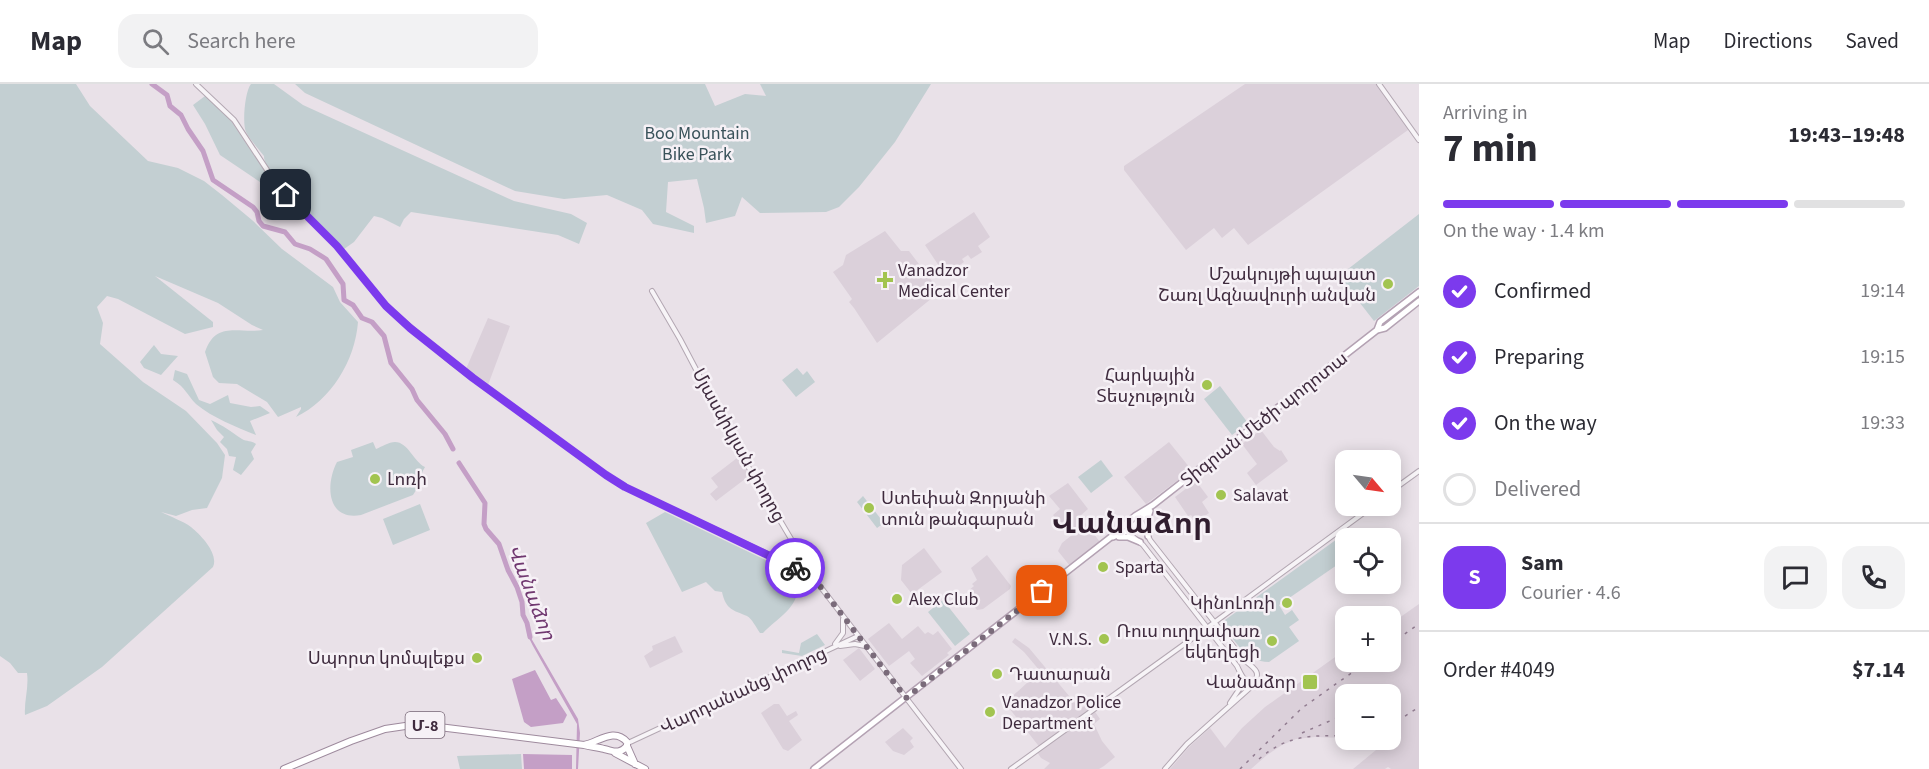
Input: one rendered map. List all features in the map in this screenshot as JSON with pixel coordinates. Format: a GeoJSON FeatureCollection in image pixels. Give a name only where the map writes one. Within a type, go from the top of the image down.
{"type":"FeatureCollection","features":[{"type":"Feature","properties":{"kind":"highway","name":"Մ-8"},"geometry":{"type":"LineString","coordinates":[[284,769],[351,741],[385,729],[402,726],[431,726],[584,745],[611,751],[645,769]]}},
{"type":"Feature","properties":{"kind":"highway"},"geometry":{"type":"LineString","coordinates":[[628,745],[623,751],[611,751],[604,742],[608,736],[620,735],[628,745],[635,764]]}},
{"type":"Feature","properties":{"kind":"highway","name":"Մ-8"},"geometry":{"type":"LineString","coordinates":[[584,745],[608,736]]}},
{"type":"Feature","properties":{"kind":"main road","name":"Տիգրան Մեծի պողոտա"},"geometry":{"type":"LineString","coordinates":[[1377,330],[1380,322],[1419,292]]}},
{"type":"Feature","properties":{"kind":"main road","name":"Տիգրան Մեծի պողոտա"},"geometry":{"type":"LineString","coordinates":[[814,769],[1135,516],[1151,506],[1377,330],[1385,328],[1419,301]]}},
{"type":"Feature","properties":{"kind":"main road","name":"Տիգրան Մեծի պողոտա"},"geometry":{"type":"LineString","coordinates":[[1111,537],[1127,532],[1141,521],[1151,506]]}},
{"type":"Feature","properties":{"kind":"main road"},"geometry":{"type":"LineString","coordinates":[[1148,536],[1151,506]]}},
{"type":"Feature","properties":{"kind":"main road"},"geometry":{"type":"LineString","coordinates":[[1135,516],[1139,516],[1141,521]]}},
{"type":"Feature","properties":{"kind":"main road"},"geometry":{"type":"LineString","coordinates":[[1124,525],[1123,529],[1127,532]]}},
{"type":"Feature","properties":{"kind":"main road"},"geometry":{"type":"LineString","coordinates":[[1111,537],[1128,537],[1140,542]]}},
{"type":"Feature","properties":{"kind":"street"},"geometry":{"type":"LineString","coordinates":[[196,84],[234,120],[286,195],[337,246],[386,306],[437,351],[625,487],[791,565],[816,581]]}},
{"type":"Feature","properties":{"kind":"street"},"geometry":{"type":"LineString","coordinates":[[1379,84],[1419,140]]}},
{"type":"Feature","properties":{"kind":"street","name":"Մյասնիկյան փողոց"},"geometry":{"type":"LineString","coordinates":[[652,291],[740,453],[816,581],[961,769]]}},
{"type":"Feature","properties":{"kind":"street"},"geometry":{"type":"LineString","coordinates":[[1401,484],[1419,471]]}},
{"type":"Feature","properties":{"kind":"street"},"geometry":{"type":"LineString","coordinates":[[1011,769],[1359,516]]}},
{"type":"Feature","properties":{"kind":"street"},"geometry":{"type":"LineString","coordinates":[[1141,521],[1148,536],[1244,660],[1258,674],[1255,682],[1186,744],[1165,769]]}},
{"type":"Feature","properties":{"kind":"street"},"geometry":{"type":"LineString","coordinates":[[1127,532],[1140,542],[1208,627],[1244,679],[1250,683],[1255,682]]}},
{"type":"Feature","properties":{"kind":"street"},"geometry":{"type":"LineString","coordinates":[[831,648],[843,633],[842,615]]}},
{"type":"Feature","properties":{"kind":"street","name":"Վարդանանց փողոց"},"geometry":{"type":"LineString","coordinates":[[628,745],[858,636]]}},
{"type":"Feature","properties":{"kind":"street"},"geometry":{"type":"LineString","coordinates":[[831,648],[855,644],[862,644],[867,648]]}},
{"type":"Feature","properties":{"kind":"street"},"geometry":{"type":"LineString","coordinates":[[1227,652],[1225,649],[1227,644],[1234,647]]}},
{"type":"Feature","properties":{"kind":"street"},"geometry":{"type":"LineString","coordinates":[[1226,708],[1240,688],[1237,666]]}},
{"type":"Feature","properties":{"kind":"shaded area"},"geometry":{"type":"Polygon","coordinates":[[[1245,84],[1378,84],[1408,130],[1248,245],[1234,228],[1222,238],[1214,228],[1186,250],[1124,170],[1124,166],[1245,84]]]}},
{"type":"Feature","properties":{"kind":"shaded area"},"geometry":{"type":"Polygon","coordinates":[[[974,212],[990,237],[978,246],[982,252],[971,259],[968,255],[962,259],[964,262],[945,275],[925,245],[974,212]]]}},
{"type":"Feature","properties":{"kind":"shaded area","name":"Vanadzor Medical Center"},"geometry":{"type":"Polygon","coordinates":[[[885,231],[901,251],[909,251],[938,289],[943,289],[877,343],[849,302],[852,299],[833,272],[843,265],[846,255],[885,231]]]}},
{"type":"Feature","properties":{"kind":"shaded area"},"geometry":{"type":"Polygon","coordinates":[[[488,318],[510,326],[488,385],[466,369],[488,318]]]}},
{"type":"Feature","properties":{"kind":"shaded area"},"geometry":{"type":"Polygon","coordinates":[[[1261,430],[1274,447],[1281,450],[1288,461],[1256,485],[1247,473],[1257,464],[1242,444],[1261,430]]]}},
{"type":"Feature","properties":{"kind":"shaded area"},"geometry":{"type":"Polygon","coordinates":[[[1169,442],[1190,471],[1146,504],[1124,477],[1169,442]]]}},
{"type":"Feature","properties":{"kind":"shaded area"},"geometry":{"type":"Polygon","coordinates":[[[737,458],[749,476],[716,501],[710,494],[718,487],[711,478],[737,458]]]}},
{"type":"Feature","properties":{"kind":"shaded area"},"geometry":{"type":"Polygon","coordinates":[[[1196,481],[1208,497],[1202,502],[1209,513],[1196,522],[1191,515],[1188,516],[1175,497],[1196,481]]]}},
{"type":"Feature","properties":{"kind":"shaded area"},"geometry":{"type":"Polygon","coordinates":[[[1068,483],[1088,509],[1080,516],[1100,542],[1070,566],[1058,551],[1062,543],[1072,535],[1065,525],[1062,526],[1053,515],[1060,509],[1049,496],[1068,483]]]}},
{"type":"Feature","properties":{"kind":"shaded area"},"geometry":{"type":"Polygon","coordinates":[[[924,548],[942,572],[912,594],[901,580],[902,565],[924,548]]]}},
{"type":"Feature","properties":{"kind":"shaded area"},"geometry":{"type":"Polygon","coordinates":[[[987,555],[1011,586],[983,609],[977,610],[966,596],[974,586],[972,584],[977,580],[971,568],[987,555]]]}},
{"type":"Feature","properties":{"kind":"shaded area"},"geometry":{"type":"Polygon","coordinates":[[[1419,604],[1419,769],[1391,769],[1388,767],[1385,769],[1353,769],[1376,750],[1401,750],[1401,684],[1335,684],[1335,738],[1296,739],[1267,755],[1251,769],[1170,769],[1210,728],[1225,748],[1265,707],[1335,657],[1335,672],[1401,672],[1401,617],[1419,604]]]}},
{"type":"Feature","properties":{"kind":"shaded area"},"geometry":{"type":"Polygon","coordinates":[[[889,623],[902,639],[918,626],[925,634],[928,632],[933,635],[938,631],[952,649],[947,653],[949,655],[922,676],[910,663],[915,659],[909,651],[889,666],[868,639],[889,623]]]}},
{"type":"Feature","properties":{"kind":"shaded area"},"geometry":{"type":"Polygon","coordinates":[[[527,631],[578,719],[580,733],[578,769],[576,769],[577,724],[533,646],[527,631]]]}},
{"type":"Feature","properties":{"kind":"shaded area"},"geometry":{"type":"Polygon","coordinates":[[[675,636],[683,652],[650,668],[644,656],[653,650],[652,646],[675,636]]]}},
{"type":"Feature","properties":{"kind":"shaded area"},"geometry":{"type":"Polygon","coordinates":[[[1015,638],[1029,648],[1080,709],[1089,703],[1100,719],[1094,724],[1102,741],[1115,757],[1104,766],[1099,769],[1044,769],[1050,763],[1041,758],[1037,752],[1041,749],[1005,703],[1040,671],[1012,642],[1015,638]]]}},
{"type":"Feature","properties":{"kind":"shaded area"},"geometry":{"type":"Polygon","coordinates":[[[859,648],[875,669],[860,681],[843,660],[859,648]]]}},
{"type":"Feature","properties":{"kind":"shaded area"},"geometry":{"type":"Polygon","coordinates":[[[535,670],[551,700],[556,698],[567,715],[563,723],[531,727],[524,722],[512,679],[535,670]]]}},
{"type":"Feature","properties":{"kind":"shaded area"},"geometry":{"type":"Polygon","coordinates":[[[774,704],[779,704],[787,716],[796,711],[798,715],[789,721],[802,740],[788,751],[783,749],[761,713],[774,704]]]}},
{"type":"Feature","properties":{"kind":"shaded area"},"geometry":{"type":"Polygon","coordinates":[[[903,728],[913,738],[910,741],[914,747],[904,755],[893,751],[885,742],[903,728]]]}},
{"type":"Feature","properties":{"kind":"shaded area"},"geometry":{"type":"Polygon","coordinates":[[[523,754],[572,755],[572,769],[524,769],[523,754]]]}},
{"type":"Feature","properties":{"kind":"green space"},"geometry":{"type":"Polygon","coordinates":[[[0,84],[76,84],[90,106],[148,161],[178,168],[204,181],[252,220],[282,249],[333,287],[340,302],[358,322],[352,351],[339,378],[330,390],[309,410],[296,417],[301,407],[278,417],[267,402],[237,384],[219,383],[213,377],[205,352],[215,336],[222,332],[263,330],[218,303],[155,276],[213,322],[213,327],[185,334],[118,299],[107,296],[97,307],[103,323],[100,344],[143,382],[186,411],[217,443],[225,455],[222,478],[207,508],[192,510],[176,516],[161,512],[195,530],[208,545],[214,562],[213,567],[102,667],[47,706],[25,715],[27,673],[18,673],[0,656],[0,84]]]}},
{"type":"Feature","properties":{"kind":"green space"},"geometry":{"type":"Polygon","coordinates":[[[251,84],[274,84],[303,105],[514,201],[571,214],[587,223],[579,244],[558,235],[411,212],[400,227],[374,216],[354,242],[344,249],[274,176],[264,156],[246,132],[244,115],[247,93],[251,84]]]}},
{"type":"Feature","properties":{"kind":"green space","name":"Boo Mountain Bike Park"},"geometry":{"type":"Polygon","coordinates":[[[295,84],[705,84],[715,106],[745,94],[766,96],[760,84],[931,84],[895,142],[859,187],[839,207],[826,212],[760,213],[742,197],[735,216],[706,223],[697,179],[668,182],[666,212],[694,226],[694,233],[653,224],[642,210],[607,195],[564,199],[515,191],[305,93],[295,84]]]}},
{"type":"Feature","properties":{"kind":"green space"},"geometry":{"type":"Polygon","coordinates":[[[205,96],[229,118],[269,177],[267,185],[220,155],[193,105],[205,96]]]}},
{"type":"Feature","properties":{"kind":"green space"},"geometry":{"type":"Polygon","coordinates":[[[1419,214],[1419,286],[1374,321],[1339,276],[1419,214]]]}},
{"type":"Feature","properties":{"kind":"green space"},"geometry":{"type":"Polygon","coordinates":[[[154,345],[161,354],[178,356],[161,375],[144,368],[140,362],[154,345]]]}},
{"type":"Feature","properties":{"kind":"green space"},"geometry":{"type":"Polygon","coordinates":[[[797,368],[803,375],[807,371],[815,382],[796,397],[782,380],[797,368]]]}},
{"type":"Feature","properties":{"kind":"green space"},"geometry":{"type":"Polygon","coordinates":[[[175,370],[187,374],[199,400],[210,404],[228,395],[230,403],[251,407],[260,406],[270,413],[250,421],[256,435],[233,425],[196,404],[173,380],[175,370]]]}},
{"type":"Feature","properties":{"kind":"green space"},"geometry":{"type":"Polygon","coordinates":[[[1220,386],[1248,423],[1232,435],[1204,399],[1220,386]]]}},
{"type":"Feature","properties":{"kind":"green space"},"geometry":{"type":"Polygon","coordinates":[[[211,420],[242,439],[256,444],[251,452],[254,459],[241,475],[233,470],[236,457],[229,456],[227,449],[220,442],[224,437],[211,420]]]}},
{"type":"Feature","properties":{"kind":"green space","name":"Լոռի"},"geometry":{"type":"Polygon","coordinates":[[[373,442],[376,449],[395,442],[404,445],[425,467],[417,488],[413,495],[361,515],[341,512],[335,507],[330,490],[337,462],[353,457],[351,450],[373,442]]]}},
{"type":"Feature","properties":{"kind":"green space"},"geometry":{"type":"Polygon","coordinates":[[[1101,460],[1113,476],[1091,493],[1078,477],[1101,460]]]}},
{"type":"Feature","properties":{"kind":"green space"},"geometry":{"type":"Polygon","coordinates":[[[863,496],[884,523],[877,528],[857,502],[863,496]]]}},
{"type":"Feature","properties":{"kind":"green space"},"geometry":{"type":"Polygon","coordinates":[[[420,504],[430,530],[393,545],[383,519],[420,504]]]}},
{"type":"Feature","properties":{"kind":"green space"},"geometry":{"type":"Polygon","coordinates":[[[665,512],[795,574],[797,594],[790,608],[763,633],[760,633],[749,617],[734,611],[728,606],[722,592],[715,591],[706,582],[682,592],[646,523],[665,512]]]}},
{"type":"Feature","properties":{"kind":"green space"},"geometry":{"type":"Polygon","coordinates":[[[1335,541],[1335,566],[1279,605],[1285,615],[1292,610],[1299,620],[1289,627],[1299,641],[1269,662],[1261,661],[1248,655],[1238,645],[1224,627],[1225,620],[1335,541]]]}},
{"type":"Feature","properties":{"kind":"green space"},"geometry":{"type":"Polygon","coordinates":[[[943,600],[970,634],[955,646],[928,612],[943,600]]]}},
{"type":"Feature","properties":{"kind":"green space"},"geometry":{"type":"Polygon","coordinates":[[[817,634],[825,645],[802,656],[782,653],[782,650],[799,653],[801,643],[817,634]]]}},
{"type":"Feature","properties":{"kind":"green space"},"geometry":{"type":"Polygon","coordinates":[[[521,754],[522,769],[460,769],[457,756],[521,754]]]}},
{"type":"Feature","properties":{"kind":"waterway","name":"Վանաձոր"},"geometry":{"type":"LineString","coordinates":[[152,84],[167,95],[170,106],[181,115],[203,151],[213,180],[253,207],[263,226],[285,232],[295,244],[310,249],[326,259],[343,284],[344,300],[353,305],[362,318],[372,322],[384,336],[391,363],[445,434],[453,449]]}},
{"type":"Feature","properties":{"kind":"waterway","name":"Վանաձոր"},"geometry":{"type":"LineString","coordinates":[[459,463],[485,503],[484,524],[499,544],[517,587],[530,637]]}},
{"type":"Feature","properties":{"kind":"railway"},"geometry":{"type":"LineString","coordinates":[[1401,636],[1419,624]]}},
{"type":"Feature","properties":{"kind":"railway"},"geometry":{"type":"LineString","coordinates":[[1240,769],[1302,708],[1353,672]]}},
{"type":"Feature","properties":{"kind":"railway"},"geometry":{"type":"LineString","coordinates":[[1401,719],[1419,707]]}},
{"type":"Feature","properties":{"kind":"railway"},"geometry":{"type":"LineString","coordinates":[[1302,733],[1335,719]]}},
{"type":"Feature","properties":{"kind":"railway"},"geometry":{"type":"LineString","coordinates":[[1259,759],[1279,745],[1290,741],[1300,738],[1335,736]]}},
{"type":"Feature","properties":{"kind":"way so far"},"geometry":{"type":"LineString","coordinates":[[795,568],[816,581],[906,698],[1042,591]]}},
{"type":"Feature","properties":{"kind":"place","name":"Vanadzor Medical Center"},"geometry":{"type":"Point","coordinates":[885,280]}},
{"type":"Feature","properties":{"kind":"place","name":"Մշակույթի պալատ Շառլ Ազնավուրի անվան"},"geometry":{"type":"Point","coordinates":[1388,284]}},
{"type":"Feature","properties":{"kind":"place","name":"Հարկային Տեսչություն"},"geometry":{"type":"Point","coordinates":[1207,385]}},
{"type":"Feature","properties":{"kind":"place","name":"Լոռի"},"geometry":{"type":"Point","coordinates":[375,479]}},
{"type":"Feature","properties":{"kind":"place","name":"Salavat"},"geometry":{"type":"Point","coordinates":[1221,495]}},
{"type":"Feature","properties":{"kind":"place","name":"Ստեփան Զորյանի տուն թանգարան"},"geometry":{"type":"Point","coordinates":[869,508]}},
{"type":"Feature","properties":{"kind":"place","name":"Sparta"},"geometry":{"type":"Point","coordinates":[1103,567]}},
{"type":"Feature","properties":{"kind":"place","name":"Alex Club"},"geometry":{"type":"Point","coordinates":[897,599]}},
{"type":"Feature","properties":{"kind":"place","name":"ԿինոԼոռի"},"geometry":{"type":"Point","coordinates":[1287,603]}},
{"type":"Feature","properties":{"kind":"place","name":"V.N.S."},"geometry":{"type":"Point","coordinates":[1104,639]}},
{"type":"Feature","properties":{"kind":"place","name":"Ռուս ուղղափառ եկեղեցի"},"geometry":{"type":"Point","coordinates":[1272,641]}},
{"type":"Feature","properties":{"kind":"place","name":"Սպորտ կոմպլեքս"},"geometry":{"type":"Point","coordinates":[477,658]}},
{"type":"Feature","properties":{"kind":"place","name":"Դատարան"},"geometry":{"type":"Point","coordinates":[997,674]}},
{"type":"Feature","properties":{"kind":"place","name":"Վանաձոր"},"geometry":{"type":"Point","coordinates":[1310,682]}},
{"type":"Feature","properties":{"kind":"place","name":"Vanadzor Police Department"},"geometry":{"type":"Point","coordinates":[990,712]}},
{"type":"Feature","properties":{"kind":"district","name":"Վանաձոր"},"geometry":{"type":"Point","coordinates":[1132,523]}},
{"type":"Feature","properties":{"kind":"route"},"geometry":{"type":"LineString","coordinates":[[286,195],[337,246],[386,306],[437,351],[473,378],[625,487],[795,568]]}}]}
